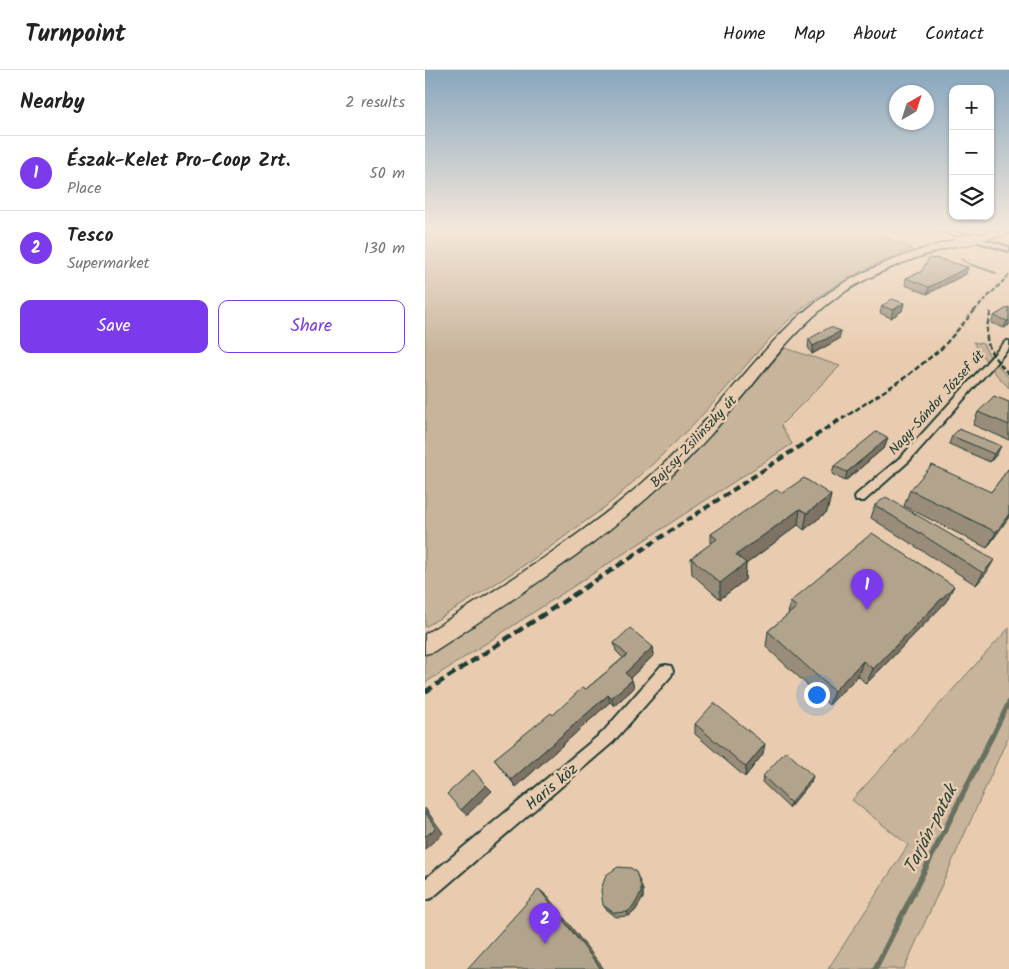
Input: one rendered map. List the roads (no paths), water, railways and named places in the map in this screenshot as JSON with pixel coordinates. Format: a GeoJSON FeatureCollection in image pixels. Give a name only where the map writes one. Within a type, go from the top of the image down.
{"type":"FeatureCollection","features":[{"type":"Feature","properties":{"kind":"main road","name":"Bajcsy-Zsilinszky út"},"geometry":{"type":"LineString","coordinates":[[425,646],[548,567],[621,512],[651,486],[701,436],[794,328],[833,295],[860,278],[878,270]]}},
{"type":"Feature","properties":{"kind":"street","name":"Nagy-Sándor József út"},"geometry":{"type":"LineString","coordinates":[[860,498],[893,470],[922,441],[1009,343]]}},
{"type":"Feature","properties":{"kind":"street","name":"Haris köz"},"geometry":{"type":"LineString","coordinates":[[425,891],[595,748],[627,716],[666,671]]}},
{"type":"Feature","properties":{"kind":"waterway"},"geometry":{"type":"LineString","coordinates":[[987,270],[996,273]]}},
{"type":"Feature","properties":{"kind":"waterway","name":"Tarján-patak"},"geometry":{"type":"LineString","coordinates":[[992,737],[1009,702]]}},
{"type":"Feature","properties":{"kind":"waterway","name":"Tarján-patak"},"geometry":{"type":"LineString","coordinates":[[875,969],[992,736]]}},
{"type":"Feature","properties":{"kind":"railway"},"geometry":{"type":"LineString","coordinates":[[974,311],[1009,275]]}},
{"type":"Feature","properties":{"kind":"railway"},"geometry":{"type":"LineString","coordinates":[[842,419],[907,376],[942,348],[975,310]]}},
{"type":"Feature","properties":{"kind":"railway"},"geometry":{"type":"LineString","coordinates":[[991,312],[987,331],[989,346],[996,360],[1009,374]]}},
{"type":"Feature","properties":{"kind":"railway"},"geometry":{"type":"LineString","coordinates":[[631,557],[844,417]]}},
{"type":"Feature","properties":{"kind":"railway"},"geometry":{"type":"LineString","coordinates":[[425,692],[633,556]]}},
{"type":"Feature","properties":{"kind":"place","name":"Észak-Kelet Pro-Coop Zrt."},"geometry":{"type":"Point","coordinates":[867,610]}},
{"type":"Feature","properties":{"kind":"place","name":"Tesco"},"geometry":{"type":"Point","coordinates":[545,944]}}]}
